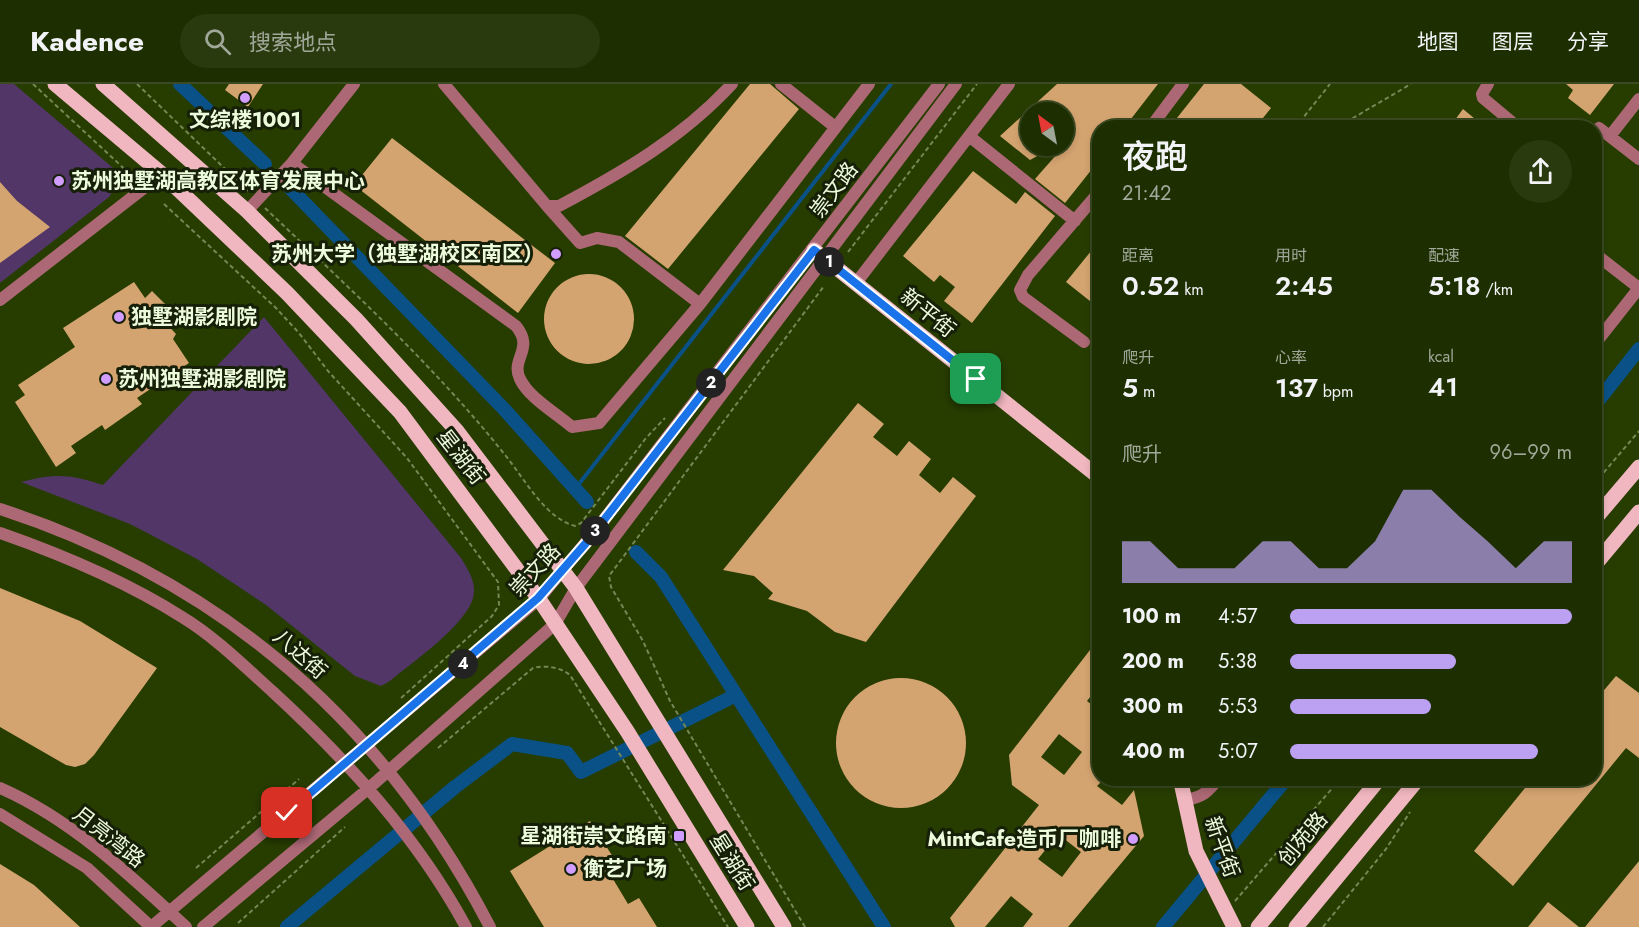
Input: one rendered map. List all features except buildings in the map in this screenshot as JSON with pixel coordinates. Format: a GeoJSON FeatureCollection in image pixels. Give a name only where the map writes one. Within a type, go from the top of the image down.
{"type":"FeatureCollection","features":[{"type":"Feature","properties":{"kind":"main road","name":"星湖街"},"geometry":{"type":"LineString","coordinates":[[55,84],[162,174],[286,293],[400,412],[538,598],[627,731],[747,927]]}},
{"type":"Feature","properties":{"kind":"main road","name":"星湖街"},"geometry":{"type":"LineString","coordinates":[[103,84],[247,211],[356,319],[457,431],[576,588],[784,927]]}},
{"type":"Feature","properties":{"kind":"main road","name":"新平街"},"geometry":{"type":"LineString","coordinates":[[819,254],[1092,472]]}},
{"type":"Feature","properties":{"kind":"main road"},"geometry":{"type":"LineString","coordinates":[[1602,510],[1639,466]]}},
{"type":"Feature","properties":{"kind":"main road"},"geometry":{"type":"LineString","coordinates":[[1602,556],[1639,512]]}},
{"type":"Feature","properties":{"kind":"main road","name":"新平街"},"geometry":{"type":"LineString","coordinates":[[1181,786],[1196,851],[1234,927]]}},
{"type":"Feature","properties":{"kind":"main road","name":"创苑路"},"geometry":{"type":"LineString","coordinates":[[1258,927],[1373,786]]}},
{"type":"Feature","properties":{"kind":"main road"},"geometry":{"type":"LineString","coordinates":[[1296,927],[1412,786]]}},
{"type":"Feature","properties":{"kind":"street"},"geometry":{"type":"LineString","coordinates":[[247,211],[292,163],[354,84]]}},
{"type":"Feature","properties":{"kind":"street"},"geometry":{"type":"LineString","coordinates":[[444,84],[580,243],[597,238],[619,242],[700,304]]}},
{"type":"Feature","properties":{"kind":"street"},"geometry":{"type":"LineString","coordinates":[[547,206],[559,206],[659,148],[704,114],[732,84]]}},
{"type":"Feature","properties":{"kind":"street"},"geometry":{"type":"LineString","coordinates":[[781,84],[836,127]]}},
{"type":"Feature","properties":{"kind":"street"},"geometry":{"type":"LineString","coordinates":[[292,163],[516,326],[524,336],[524,347],[517,368],[519,378],[528,390],[572,427],[599,423],[700,304],[868,84]]}},
{"type":"Feature","properties":{"kind":"street","name":"崇文路"},"geometry":{"type":"LineString","coordinates":[[203,927],[369,788],[555,624],[576,588],[644,498],[939,84]]}},
{"type":"Feature","properties":{"kind":"street","name":"崇文路"},"geometry":{"type":"LineString","coordinates":[[151,927],[538,598],[564,570],[956,84]]}},
{"type":"Feature","properties":{"kind":"street"},"geometry":{"type":"LineString","coordinates":[[856,283],[1009,84]]}},
{"type":"Feature","properties":{"kind":"street"},"geometry":{"type":"LineString","coordinates":[[1156,120],[1180,88],[1165,84]]}},
{"type":"Feature","properties":{"kind":"street"},"geometry":{"type":"LineString","coordinates":[[1488,84],[1482,93],[1483,98],[1509,120]]}},
{"type":"Feature","properties":{"kind":"street"},"geometry":{"type":"LineString","coordinates":[[1610,136],[1639,99]]}},
{"type":"Feature","properties":{"kind":"street"},"geometry":{"type":"LineString","coordinates":[[1602,130],[1639,159]]}},
{"type":"Feature","properties":{"kind":"street"},"geometry":{"type":"LineString","coordinates":[[969,136],[1075,221]]}},
{"type":"Feature","properties":{"kind":"street"},"geometry":{"type":"LineString","coordinates":[[0,300],[162,174]]}},
{"type":"Feature","properties":{"kind":"street"},"geometry":{"type":"LineString","coordinates":[[1084,342],[1023,297],[1020,290],[1029,275],[1092,201]]}},
{"type":"Feature","properties":{"kind":"street"},"geometry":{"type":"LineString","coordinates":[[1602,259],[1639,288],[1602,335]]}},
{"type":"Feature","properties":{"kind":"street","name":"八达街"},"geometry":{"type":"LineString","coordinates":[[0,509],[56,527],[134,563],[199,600],[255,640],[308,685],[389,770],[411,799],[439,838],[490,927]]}},
{"type":"Feature","properties":{"kind":"street"},"geometry":{"type":"LineString","coordinates":[[0,533],[50,550],[121,582],[183,617],[237,659],[346,763],[369,788],[392,815],[466,927]]}},
{"type":"Feature","properties":{"kind":"street"},"geometry":{"type":"LineString","coordinates":[[1184,800],[1198,799],[1213,786]]}},
{"type":"Feature","properties":{"kind":"street","name":"月亮湾路"},"geometry":{"type":"LineString","coordinates":[[0,788],[22,797],[98,849],[186,927]]}},
{"type":"Feature","properties":{"kind":"street","name":"月亮湾路"},"geometry":{"type":"LineString","coordinates":[[0,814],[87,868],[151,927]]}},
{"type":"Feature","properties":{"kind":"path"},"geometry":{"type":"LineString","coordinates":[[33,84],[131,175]]}},
{"type":"Feature","properties":{"kind":"path"},"geometry":{"type":"LineString","coordinates":[[848,252],[977,84]]}},
{"type":"Feature","properties":{"kind":"path"},"geometry":{"type":"LineString","coordinates":[[1301,120],[1330,84]]}},
{"type":"Feature","properties":{"kind":"path"},"geometry":{"type":"LineString","coordinates":[[1351,120],[1411,84]]}},
{"type":"Feature","properties":{"kind":"path"},"geometry":{"type":"LineString","coordinates":[[164,204],[276,308],[299,333],[328,371],[406,458],[498,582],[499,604],[492,616],[399,700]]}},
{"type":"Feature","properties":{"kind":"path"},"geometry":{"type":"LineString","coordinates":[[805,927],[670,700],[643,641],[611,587],[609,576],[824,286]]}},
{"type":"Feature","properties":{"kind":"path"},"geometry":{"type":"LineString","coordinates":[[1602,475],[1639,431]]}},
{"type":"Feature","properties":{"kind":"path"},"geometry":{"type":"LineString","coordinates":[[438,748],[527,672],[540,666],[556,668],[570,675],[728,927]]}},
{"type":"Feature","properties":{"kind":"path"},"geometry":{"type":"LineString","coordinates":[[196,868],[299,779]]}},
{"type":"Feature","properties":{"kind":"path"},"geometry":{"type":"LineString","coordinates":[[1223,907],[1334,786]]}},
{"type":"Feature","properties":{"kind":"path"},"geometry":{"type":"LineString","coordinates":[[1323,927],[1386,849],[1413,807]]}},
{"type":"Feature","properties":{"kind":"path"},"geometry":{"type":"LineString","coordinates":[[238,923],[345,827]]}},
{"type":"Feature","properties":{"kind":"shaded area","name":"苏州独墅湖高教区体育发展中心"},"geometry":{"type":"Polygon","coordinates":[[[0,84],[14,84],[112,167],[116,179],[109,197],[0,283],[0,84]]]}},
{"type":"Feature","properties":{"kind":"shaded area"},"geometry":{"type":"Polygon","coordinates":[[[264,317],[461,558],[472,579],[474,592],[471,603],[453,628],[426,653],[381,686],[355,676],[266,605],[197,559],[130,524],[21,482],[62,476],[103,485],[264,317]]]}},
{"type":"Feature","properties":{"kind":"waterway"},"geometry":{"type":"LineString","coordinates":[[180,84],[265,164]]}},
{"type":"Feature","properties":{"kind":"waterway"},"geometry":{"type":"LineString","coordinates":[[575,489],[891,84]]}},
{"type":"Feature","properties":{"kind":"waterway"},"geometry":{"type":"LineString","coordinates":[[291,189],[504,409],[587,502]]}},
{"type":"Feature","properties":{"kind":"waterway"},"geometry":{"type":"LineString","coordinates":[[1602,396],[1639,349]]}},
{"type":"Feature","properties":{"kind":"waterway"},"geometry":{"type":"LineString","coordinates":[[636,552],[661,577],[884,927]]}},
{"type":"Feature","properties":{"kind":"waterway"},"geometry":{"type":"LineString","coordinates":[[287,927],[455,787],[512,744],[567,753],[581,772],[736,695]]}},
{"type":"Feature","properties":{"kind":"waterway"},"geometry":{"type":"LineString","coordinates":[[1163,927],[1280,786]]}},
{"type":"Feature","properties":{"kind":"place","name":"文综楼1001"},"geometry":{"type":"Point","coordinates":[245,98]}},
{"type":"Feature","properties":{"kind":"place","name":"苏州独墅湖高教区体育发展中心"},"geometry":{"type":"Point","coordinates":[59,181]}},
{"type":"Feature","properties":{"kind":"place","name":"苏州大学（独墅湖校区南区）"},"geometry":{"type":"Point","coordinates":[556,254]}},
{"type":"Feature","properties":{"kind":"place","name":"独墅湖影剧院"},"geometry":{"type":"Point","coordinates":[119,317]}},
{"type":"Feature","properties":{"kind":"place","name":"苏州独墅湖影剧院"},"geometry":{"type":"Point","coordinates":[106,379]}},
{"type":"Feature","properties":{"kind":"place","name":"星湖街崇文路南"},"geometry":{"type":"Point","coordinates":[679,836]}},
{"type":"Feature","properties":{"kind":"place","name":"MintCafe造币厂咖啡"},"geometry":{"type":"Point","coordinates":[1133,839]}},
{"type":"Feature","properties":{"kind":"place","name":"衡艺广场"},"geometry":{"type":"Point","coordinates":[571,869]}},
{"type":"Feature","properties":{"kind":"route"},"geometry":{"type":"LineString","coordinates":[[287,813],[538,598],[586,543],[814,250],[976,379]]}}]}
